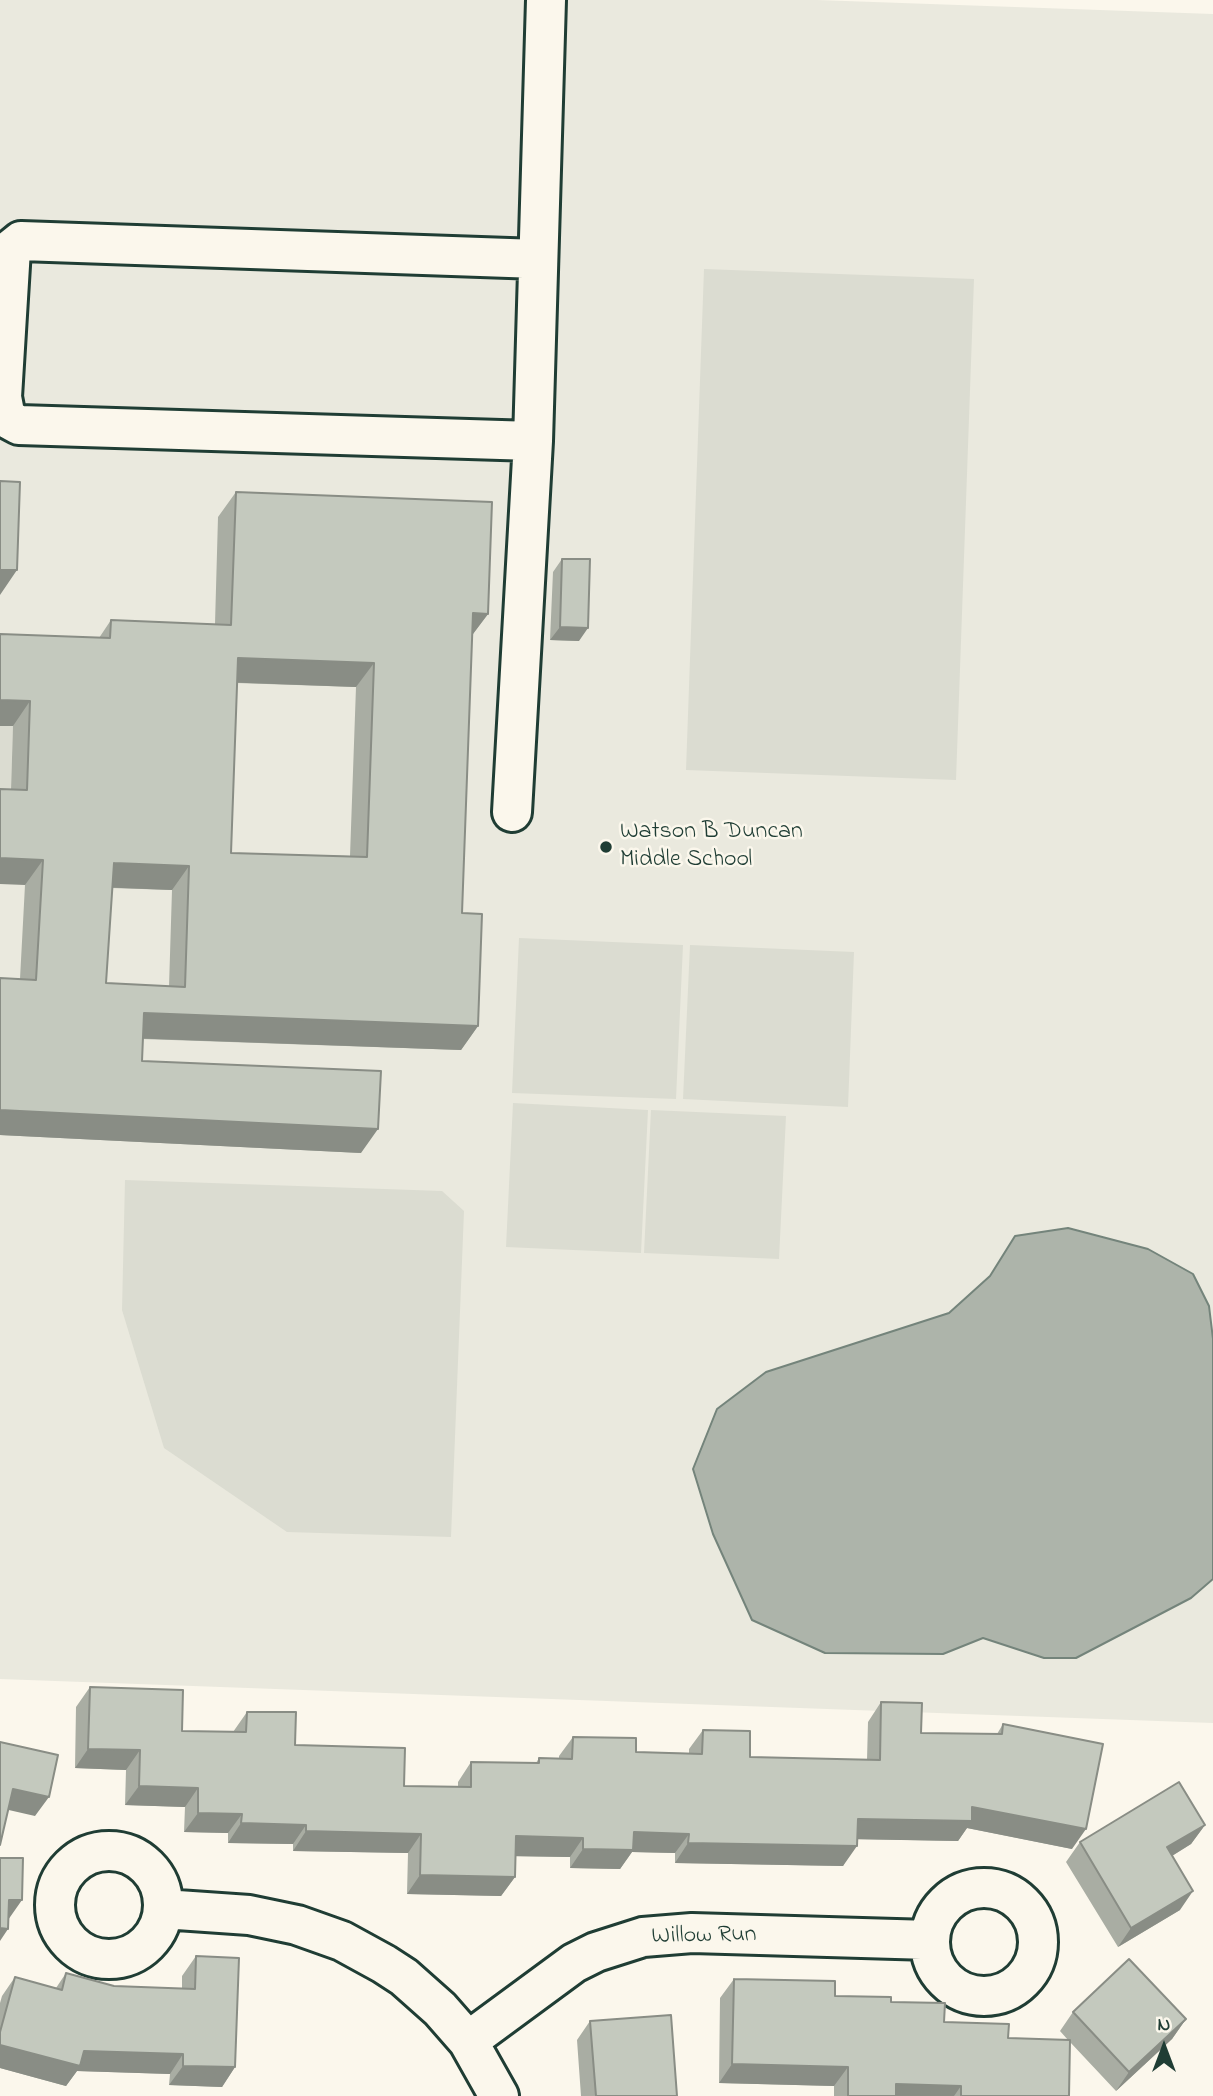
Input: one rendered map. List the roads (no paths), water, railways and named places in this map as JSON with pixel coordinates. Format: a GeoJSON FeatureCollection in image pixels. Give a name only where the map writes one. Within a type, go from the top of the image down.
{"type":"FeatureCollection","features":[{"type":"Feature","properties":{"kind":"street"},"geometry":{"type":"LineString","coordinates":[[512,812],[533,441],[546,0]]}},
{"type":"Feature","properties":{"kind":"street"},"geometry":{"type":"LineString","coordinates":[[533,441],[19,425],[6,418],[2,397],[12,249],[21,241],[538,259]]}},
{"type":"Feature","properties":{"kind":"street"},"geometry":{"type":"LineString","coordinates":[[163,1909],[250,1915],[297,1925],[342,1941],[404,1977],[440,2009],[468,2041],[499,2096]]}},
{"type":"Feature","properties":{"kind":"street","name":"Willow Run"},"geometry":{"type":"LineString","coordinates":[[468,2041],[574,1963],[619,1943],[643,1937],[692,1933],[930,1940]]}},
{"type":"Feature","properties":{"kind":"place","name":"Watson B Duncan Middle School"},"geometry":{"type":"Point","coordinates":[606,847]}}]}
